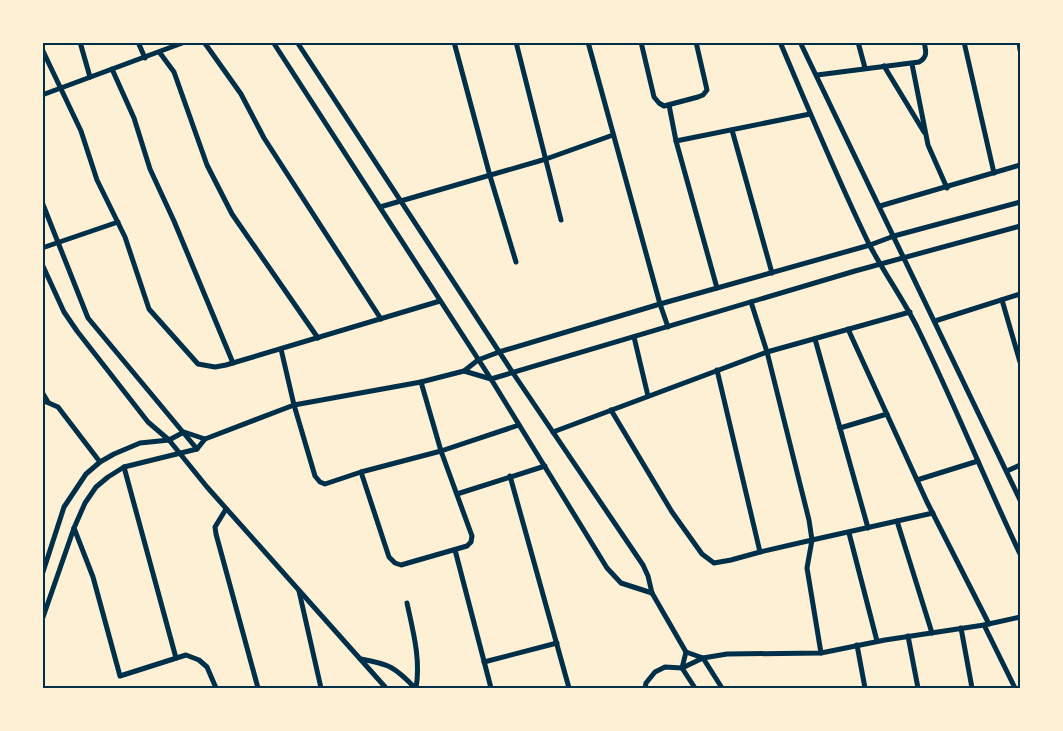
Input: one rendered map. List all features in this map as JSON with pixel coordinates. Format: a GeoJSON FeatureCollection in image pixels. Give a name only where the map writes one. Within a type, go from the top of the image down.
{"type":"FeatureCollection","features":[{"type":"Feature","properties":{"kind":"street"},"geometry":{"type":"LineString","coordinates":[[80,42],[90,77]]}},
{"type":"Feature","properties":{"kind":"street"},"geometry":{"type":"LineString","coordinates":[[138,42],[145,58]]}},
{"type":"Feature","properties":{"kind":"street"},"geometry":{"type":"LineString","coordinates":[[42,95],[160,53],[185,42]]}},
{"type":"Feature","properties":{"kind":"street"},"geometry":{"type":"LineString","coordinates":[[204,42],[241,94],[264,138],[381,319]]}},
{"type":"Feature","properties":{"kind":"street"},"geometry":{"type":"LineString","coordinates":[[273,42],[491,379],[608,568],[621,583],[652,593]]}},
{"type":"Feature","properties":{"kind":"street"},"geometry":{"type":"LineString","coordinates":[[297,42],[513,373],[643,565],[652,593],[686,652],[702,658],[722,688]]}},
{"type":"Feature","properties":{"kind":"street"},"geometry":{"type":"LineString","coordinates":[[454,42],[490,176],[516,262]]}},
{"type":"Feature","properties":{"kind":"street"},"geometry":{"type":"LineString","coordinates":[[516,42],[561,220]]}},
{"type":"Feature","properties":{"kind":"street"},"geometry":{"type":"LineString","coordinates":[[588,42],[668,327]]}},
{"type":"Feature","properties":{"kind":"street"},"geometry":{"type":"LineString","coordinates":[[641,42],[654,96],[662,105],[698,98],[707,90],[696,42]]}},
{"type":"Feature","properties":{"kind":"street"},"geometry":{"type":"LineString","coordinates":[[780,42],[810,114],[870,245],[910,312],[944,381],[1020,554]]}},
{"type":"Feature","properties":{"kind":"street"},"geometry":{"type":"LineString","coordinates":[[800,42],[1020,500]]}},
{"type":"Feature","properties":{"kind":"street"},"geometry":{"type":"LineString","coordinates":[[858,42],[865,68]]}},
{"type":"Feature","properties":{"kind":"street"},"geometry":{"type":"LineString","coordinates":[[816,75],[919,62],[926,56],[924,42]]}},
{"type":"Feature","properties":{"kind":"street"},"geometry":{"type":"LineString","coordinates":[[964,42],[994,173]]}},
{"type":"Feature","properties":{"kind":"street"},"geometry":{"type":"LineString","coordinates":[[1019,42],[1020,50]]}},
{"type":"Feature","properties":{"kind":"street"},"geometry":{"type":"LineString","coordinates":[[42,49],[81,131],[97,180],[125,237],[149,309],[198,364],[215,367],[233,363],[440,300]]}},
{"type":"Feature","properties":{"kind":"street"},"geometry":{"type":"LineString","coordinates":[[160,53],[174,72],[207,165],[232,214],[318,338]]}},
{"type":"Feature","properties":{"kind":"street"},"geometry":{"type":"LineString","coordinates":[[912,64],[928,145],[947,188]]}},
{"type":"Feature","properties":{"kind":"street"},"geometry":{"type":"LineString","coordinates":[[884,66],[926,134]]}},
{"type":"Feature","properties":{"kind":"street"},"geometry":{"type":"LineString","coordinates":[[112,69],[134,118],[150,169],[178,230],[233,363]]}},
{"type":"Feature","properties":{"kind":"street"},"geometry":{"type":"LineString","coordinates":[[669,105],[676,141],[717,288]]}},
{"type":"Feature","properties":{"kind":"street"},"geometry":{"type":"LineString","coordinates":[[676,141],[810,114]]}},
{"type":"Feature","properties":{"kind":"street"},"geometry":{"type":"LineString","coordinates":[[732,130],[772,273]]}},
{"type":"Feature","properties":{"kind":"street"},"geometry":{"type":"LineString","coordinates":[[380,207],[546,159],[613,135]]}},
{"type":"Feature","properties":{"kind":"street"},"geometry":{"type":"LineString","coordinates":[[880,206],[947,188],[1020,165]]}},
{"type":"Feature","properties":{"kind":"street"},"geometry":{"type":"LineString","coordinates":[[42,202],[60,242],[88,318],[197,449]]}},
{"type":"Feature","properties":{"kind":"street"},"geometry":{"type":"LineString","coordinates":[[42,620],[74,528],[85,503],[96,487],[124,466],[197,449],[205,439],[294,405],[422,382],[464,372],[478,360],[500,352],[660,304],[870,245],[894,236],[1020,202]]}},
{"type":"Feature","properties":{"kind":"street"},"geometry":{"type":"LineString","coordinates":[[42,248],[118,222]]}},
{"type":"Feature","properties":{"kind":"street"},"geometry":{"type":"LineString","coordinates":[[464,372],[491,379],[881,264],[1020,226]]}},
{"type":"Feature","properties":{"kind":"street"},"geometry":{"type":"LineString","coordinates":[[42,264],[64,312],[148,422],[169,440],[226,509],[386,688]]}},
{"type":"Feature","properties":{"kind":"street"},"geometry":{"type":"LineString","coordinates":[[935,321],[1020,294]]}},
{"type":"Feature","properties":{"kind":"street"},"geometry":{"type":"LineString","coordinates":[[1002,300],[1020,362]]}},
{"type":"Feature","properties":{"kind":"street"},"geometry":{"type":"LineString","coordinates":[[751,302],[767,352],[809,520],[812,540],[808,568],[821,652]]}},
{"type":"Feature","properties":{"kind":"street"},"geometry":{"type":"LineString","coordinates":[[553,432],[767,352],[910,312]]}},
{"type":"Feature","properties":{"kind":"street"},"geometry":{"type":"LineString","coordinates":[[848,329],[1015,688]]}},
{"type":"Feature","properties":{"kind":"street"},"geometry":{"type":"LineString","coordinates":[[634,337],[648,396]]}},
{"type":"Feature","properties":{"kind":"street"},"geometry":{"type":"LineString","coordinates":[[815,339],[868,528]]}},
{"type":"Feature","properties":{"kind":"street"},"geometry":{"type":"LineString","coordinates":[[282,348],[294,405],[315,476],[320,482],[325,484],[361,472],[441,451],[519,425]]}},
{"type":"Feature","properties":{"kind":"street"},"geometry":{"type":"LineString","coordinates":[[717,370],[760,552]]}},
{"type":"Feature","properties":{"kind":"street"},"geometry":{"type":"LineString","coordinates":[[361,472],[389,557],[395,563],[401,565],[455,550],[467,546],[471,542],[472,536],[441,451],[422,382]]}},
{"type":"Feature","properties":{"kind":"street"},"geometry":{"type":"LineString","coordinates":[[42,392],[48,403]]}},
{"type":"Feature","properties":{"kind":"street"},"geometry":{"type":"LineString","coordinates":[[42,400],[58,407],[100,462]]}},
{"type":"Feature","properties":{"kind":"street"},"geometry":{"type":"LineString","coordinates":[[610,410],[672,512],[702,554],[714,563],[933,513]]}},
{"type":"Feature","properties":{"kind":"street"},"geometry":{"type":"LineString","coordinates":[[840,428],[887,414]]}},
{"type":"Feature","properties":{"kind":"street"},"geometry":{"type":"LineString","coordinates":[[43,572],[64,507],[86,474],[100,462],[140,443],[169,440],[184,432],[205,439]]}},
{"type":"Feature","properties":{"kind":"street"},"geometry":{"type":"LineString","coordinates":[[917,480],[978,461]]}},
{"type":"Feature","properties":{"kind":"street"},"geometry":{"type":"LineString","coordinates":[[1007,471],[1020,465]]}},
{"type":"Feature","properties":{"kind":"street"},"geometry":{"type":"LineString","coordinates":[[124,466],[176,658]]}},
{"type":"Feature","properties":{"kind":"street"},"geometry":{"type":"LineString","coordinates":[[457,494],[544,466]]}},
{"type":"Feature","properties":{"kind":"street"},"geometry":{"type":"LineString","coordinates":[[510,476],[570,688]]}},
{"type":"Feature","properties":{"kind":"street"},"geometry":{"type":"LineString","coordinates":[[226,509],[215,527],[216,534],[258,688]]}},
{"type":"Feature","properties":{"kind":"street"},"geometry":{"type":"LineString","coordinates":[[897,521],[932,633]]}},
{"type":"Feature","properties":{"kind":"street"},"geometry":{"type":"LineString","coordinates":[[74,528],[93,577],[120,676],[186,655],[204,664],[216,688]]}},
{"type":"Feature","properties":{"kind":"street"},"geometry":{"type":"LineString","coordinates":[[849,533],[877,641]]}},
{"type":"Feature","properties":{"kind":"street"},"geometry":{"type":"LineString","coordinates":[[455,550],[491,688]]}},
{"type":"Feature","properties":{"kind":"street"},"geometry":{"type":"LineString","coordinates":[[299,591],[321,688]]}},
{"type":"Feature","properties":{"kind":"street"},"geometry":{"type":"LineString","coordinates":[[407,603],[417,653],[418,667],[415,688]]}},
{"type":"Feature","properties":{"kind":"street"},"geometry":{"type":"LineString","coordinates":[[645,688],[646,683],[654,672],[665,667],[682,668],[702,658],[727,654],[821,652],[1020,617]]}},
{"type":"Feature","properties":{"kind":"street"},"geometry":{"type":"LineString","coordinates":[[960,628],[972,688]]}},
{"type":"Feature","properties":{"kind":"street"},"geometry":{"type":"LineString","coordinates":[[908,636],[918,688]]}},
{"type":"Feature","properties":{"kind":"street"},"geometry":{"type":"LineString","coordinates":[[484,662],[557,643]]}},
{"type":"Feature","properties":{"kind":"street"},"geometry":{"type":"LineString","coordinates":[[856,645],[865,688]]}},
{"type":"Feature","properties":{"kind":"street"},"geometry":{"type":"LineString","coordinates":[[686,652],[682,668],[695,688]]}},
{"type":"Feature","properties":{"kind":"street"},"geometry":{"type":"LineString","coordinates":[[360,659],[393,667],[415,688]]}}]}
